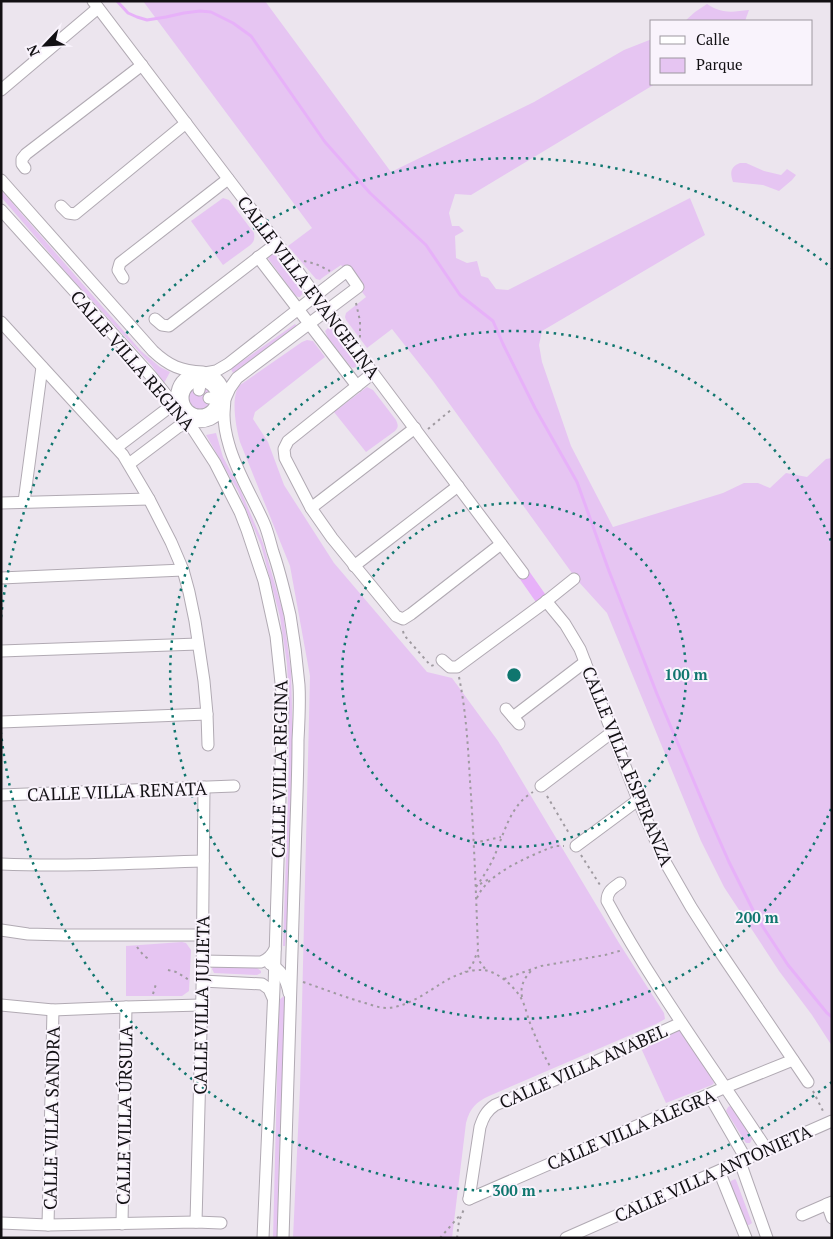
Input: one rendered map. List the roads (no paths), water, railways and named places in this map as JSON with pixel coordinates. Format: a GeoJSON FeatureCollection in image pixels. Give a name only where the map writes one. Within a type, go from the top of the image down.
{"type":"FeatureCollection","features":[{"type":"Feature","properties":{"kind":"street","name":"CALLE VILLA EVANGELINA"},"geometry":{"type":"LineString","coordinates":[[95,4],[277,243],[311,311],[357,386]]}},
{"type":"Feature","properties":{"kind":"street"},"geometry":{"type":"LineString","coordinates":[[1,90],[95,4]]}},
{"type":"Feature","properties":{"kind":"street"},"geometry":{"type":"LineString","coordinates":[[25,168],[22,164],[22,159],[26,154],[142,66]]}},
{"type":"Feature","properties":{"kind":"street"},"geometry":{"type":"LineString","coordinates":[[61,206],[68,213],[75,214],[186,123]]}},
{"type":"Feature","properties":{"kind":"street"},"geometry":{"type":"LineString","coordinates":[[122,278],[118,270],[120,263],[228,179]]}},
{"type":"Feature","properties":{"kind":"street","name":"CALLE VILLA REGINA"},"geometry":{"type":"LineString","coordinates":[[1,180],[153,351],[176,368],[192,372],[215,463],[244,521],[264,582],[276,636],[283,702],[275,946],[281,975],[292,1005],[283,1238]]}},
{"type":"Feature","properties":{"kind":"street","name":"CALLE VILLA REGINA"},"geometry":{"type":"LineString","coordinates":[[1,210],[151,376],[199,399],[224,422],[229,447],[266,526],[279,570],[293,632],[299,687],[293,946],[273,1000],[264,1238]]}},
{"type":"Feature","properties":{"kind":"street"},"geometry":{"type":"LineString","coordinates":[[155,319],[162,326],[169,326],[277,243]]}},
{"type":"Feature","properties":{"kind":"street","name":"CALLE VILLA EVANGELINA"},"geometry":{"type":"LineString","coordinates":[[258,257],[373,373],[523,573]]}},
{"type":"Feature","properties":{"kind":"street"},"geometry":{"type":"LineString","coordinates":[[116,447],[167,409],[230,388],[237,378],[311,311]]}},
{"type":"Feature","properties":{"kind":"street"},"geometry":{"type":"LineString","coordinates":[[129,464],[178,427],[199,399],[216,371],[311,311]]}},
{"type":"Feature","properties":{"kind":"street"},"geometry":{"type":"LineString","coordinates":[[1,322],[116,447],[129,464],[171,542],[189,592],[195,621],[204,681],[208,745]]}},
{"type":"Feature","properties":{"kind":"street"},"geometry":{"type":"LineString","coordinates":[[24,502],[42,367]]}},
{"type":"Feature","properties":{"kind":"street"},"geometry":{"type":"LineString","coordinates":[[373,373],[288,441],[284,452],[285,458],[311,508],[332,538],[399,617],[411,614],[502,544]]}},
{"type":"Feature","properties":{"kind":"street"},"geometry":{"type":"LineString","coordinates":[[311,508],[417,432]]}},
{"type":"Feature","properties":{"kind":"street"},"geometry":{"type":"LineString","coordinates":[[354,566],[458,486]]}},
{"type":"Feature","properties":{"kind":"street"},"geometry":{"type":"LineString","coordinates":[[1,503],[149,499]]}},
{"type":"Feature","properties":{"kind":"street"},"geometry":{"type":"LineString","coordinates":[[1,578],[182,570]]}},
{"type":"Feature","properties":{"kind":"street"},"geometry":{"type":"LineString","coordinates":[[443,662],[450,667],[457,667],[574,579]]}},
{"type":"Feature","properties":{"kind":"street","name":"CALLE VILLA ESPERANZA"},"geometry":{"type":"LineString","coordinates":[[546,601],[565,624],[580,649],[638,800],[664,860],[691,907],[808,1082]]}},
{"type":"Feature","properties":{"kind":"street"},"geometry":{"type":"LineString","coordinates":[[1,651],[198,644]]}},
{"type":"Feature","properties":{"kind":"street"},"geometry":{"type":"LineString","coordinates":[[513,717],[585,662]]}},
{"type":"Feature","properties":{"kind":"street"},"geometry":{"type":"LineString","coordinates":[[1,722],[207,714]]}},
{"type":"Feature","properties":{"kind":"street"},"geometry":{"type":"LineString","coordinates":[[542,786],[611,732]]}},
{"type":"Feature","properties":{"kind":"street","name":"CALLE VILLA RENATA"},"geometry":{"type":"LineString","coordinates":[[1,795],[234,786]]}},
{"type":"Feature","properties":{"kind":"street","name":"CALLE VILLA JULIETA"},"geometry":{"type":"LineString","coordinates":[[196,1222],[203,935],[204,787]]}},
{"type":"Feature","properties":{"kind":"street"},"geometry":{"type":"LineString","coordinates":[[576,846],[638,800]]}},
{"type":"Feature","properties":{"kind":"street"},"geometry":{"type":"LineString","coordinates":[[1,864],[37,866],[203,861]]}},
{"type":"Feature","properties":{"kind":"street"},"geometry":{"type":"LineString","coordinates":[[620,884],[612,888],[607,900],[632,947],[767,1150]]}},
{"type":"Feature","properties":{"kind":"street"},"geometry":{"type":"LineString","coordinates":[[1,930],[28,934],[203,935]]}},
{"type":"Feature","properties":{"kind":"street"},"geometry":{"type":"LineString","coordinates":[[261,962],[272,955],[275,946],[283,951],[289,950],[293,946]]}},
{"type":"Feature","properties":{"kind":"street"},"geometry":{"type":"LineString","coordinates":[[202,960],[261,962],[266,963],[281,975],[262,984],[202,986]]}},
{"type":"Feature","properties":{"kind":"street"},"geometry":{"type":"LineString","coordinates":[[262,984],[269,989],[273,1000]]}},
{"type":"Feature","properties":{"kind":"street"},"geometry":{"type":"LineString","coordinates":[[273,1000],[278,994],[285,994],[292,1005]]}},
{"type":"Feature","properties":{"kind":"street"},"geometry":{"type":"LineString","coordinates":[[1,1005],[53,1010],[201,1005]]}},
{"type":"Feature","properties":{"kind":"street","name":"CALLE VILLA ÚRSULA"},"geometry":{"type":"LineString","coordinates":[[122,1224],[126,1007]]}},
{"type":"Feature","properties":{"kind":"street","name":"CALLE VILLA SANDRA"},"geometry":{"type":"LineString","coordinates":[[48,1226],[53,1010]]}},
{"type":"Feature","properties":{"kind":"street","name":"CALLE VILLA ANABEL"},"geometry":{"type":"LineString","coordinates":[[472,1194],[480,1127],[487,1112],[495,1105],[681,1023]]}},
{"type":"Feature","properties":{"kind":"street","name":"CALLE VILLA ALEGRA"},"geometry":{"type":"LineString","coordinates":[[472,1194],[793,1060]]}},
{"type":"Feature","properties":{"kind":"street"},"geometry":{"type":"LineString","coordinates":[[709,1095],[743,1160],[763,1236]]}},
{"type":"Feature","properties":{"kind":"street","name":"CALLE VILLA ANTONIETA"},"geometry":{"type":"LineString","coordinates":[[566,1238],[830,1122]]}},
{"type":"Feature","properties":{"kind":"street"},"geometry":{"type":"LineString","coordinates":[[719,1171],[746,1238]]}},
{"type":"Feature","properties":{"kind":"street"},"geometry":{"type":"LineString","coordinates":[[802,1215],[829,1203],[832,1218]]}},
{"type":"Feature","properties":{"kind":"street"},"geometry":{"type":"LineString","coordinates":[[1,1223],[48,1226],[196,1222],[220,1224]]}},
{"type":"Feature","properties":{"kind":"waterway"},"geometry":{"type":"LineString","coordinates":[[117,1],[128,13],[147,20],[184,13],[211,12],[233,23],[251,36],[325,142],[370,193],[426,245],[460,295],[493,321],[535,408],[577,482],[657,694],[729,862],[757,918],[788,965],[832,1017]]}},
{"type":"Feature","properties":{"kind":"waterway"},"geometry":{"type":"LineString","coordinates":[[523,573],[544,603]]}}]}
